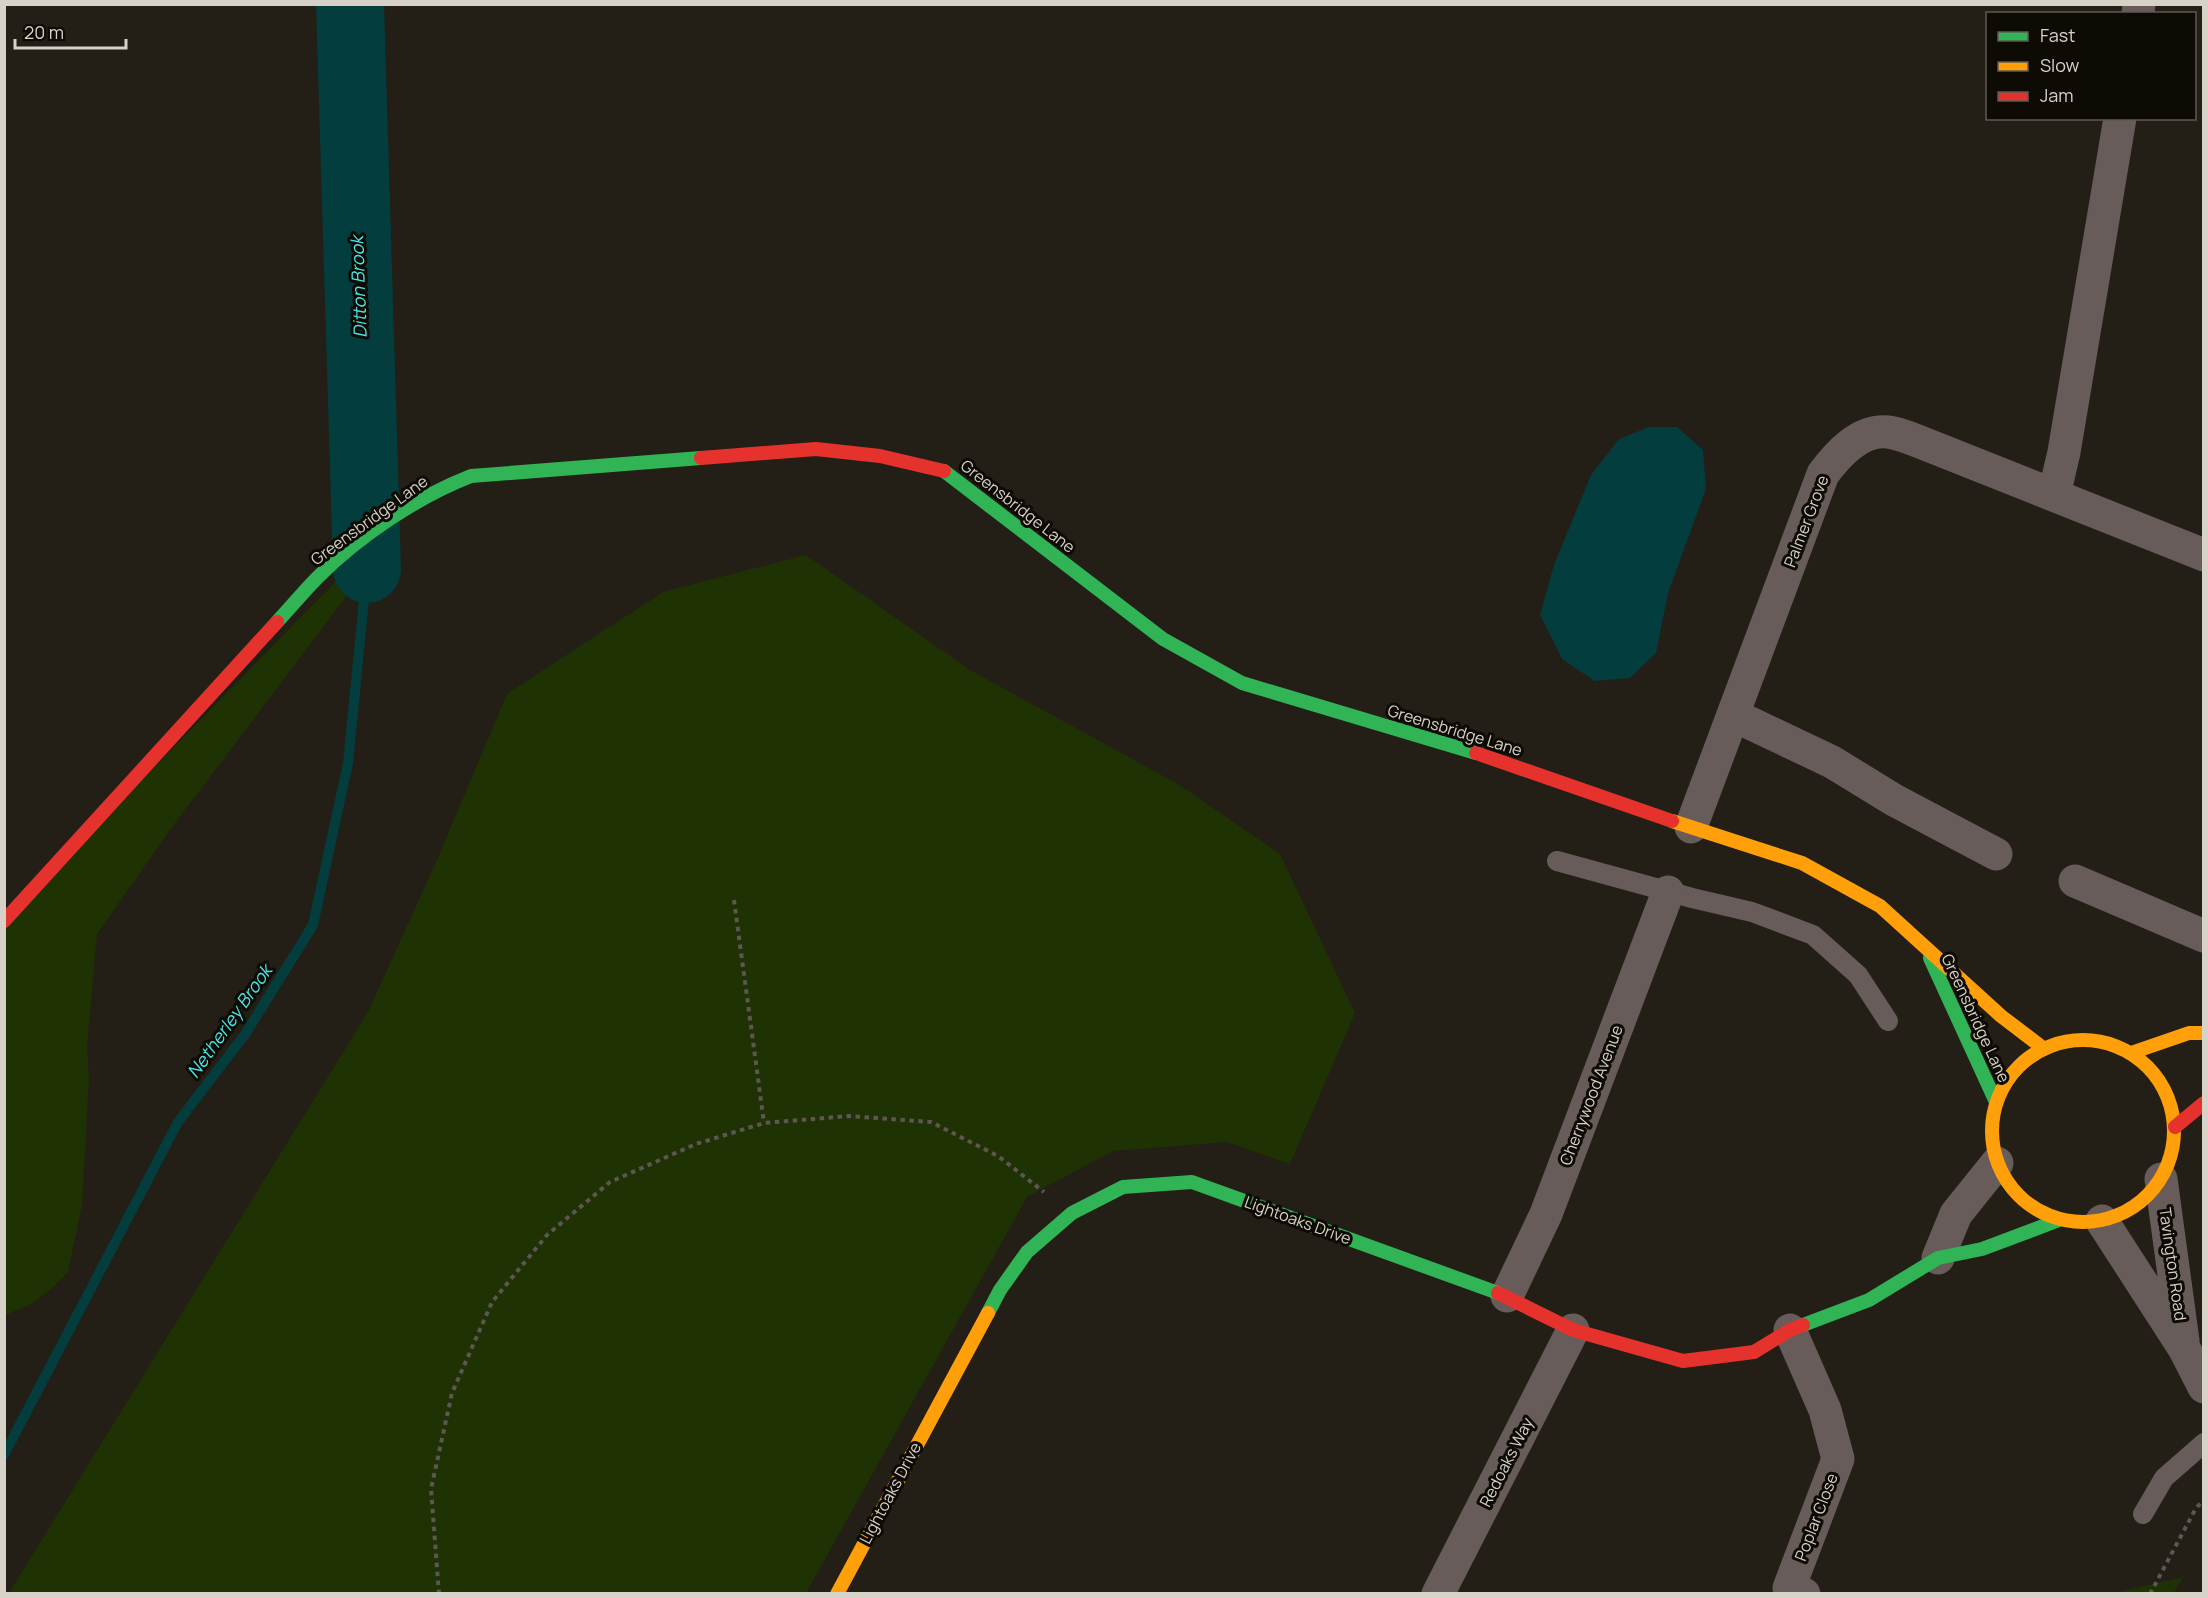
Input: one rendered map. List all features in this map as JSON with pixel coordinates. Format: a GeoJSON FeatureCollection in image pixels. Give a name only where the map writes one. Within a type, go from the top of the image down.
{"type":"FeatureCollection","features":[{"type":"Feature","properties":{"kind":"street"},"geometry":{"type":"LineString","coordinates":[[2054,495],[2064,452],[2120,120]]}},
{"type":"Feature","properties":{"kind":"street","name":"Palmer Grove"},"geometry":{"type":"LineString","coordinates":[[1691,827],[1823,474],[1840,452],[1865,436],[1887,432],[1915,440],[2204,555]]}},
{"type":"Feature","properties":{"kind":"street","name":"Greensbridge Lane"},"geometry":{"type":"LineString","coordinates":[[4,921],[306,588],[348,551],[438,489],[471,476],[816,448],[880,456],[946,471],[1163,639],[1242,683],[1462,748],[1802,863],[1880,906],[2001,1016],[2043,1048]]}},
{"type":"Feature","properties":{"kind":"street"},"geometry":{"type":"LineString","coordinates":[[1733,715],[1832,762],[1894,800],[1996,854]]}},
{"type":"Feature","properties":{"kind":"street"},"geometry":{"type":"LineString","coordinates":[[2075,881],[2204,936]]}},
{"type":"Feature","properties":{"kind":"street","name":"Cherrywood Avenue"},"geometry":{"type":"LineString","coordinates":[[1507,1296],[1545,1214],[1668,892]]}},
{"type":"Feature","properties":{"kind":"street","name":"Greensbridge Lane"},"geometry":{"type":"LineString","coordinates":[[1926,949],[1996,1102]]}},
{"type":"Feature","properties":{"kind":"street"},"geometry":{"type":"LineString","coordinates":[[2131,1053],[2189,1033],[2204,1033]]}},
{"type":"Feature","properties":{"kind":"street"},"geometry":{"type":"LineString","coordinates":[[2071,1040],[2105,1041],[2131,1053],[2150,1068],[2164,1088],[2175,1127],[2172,1154],[2161,1179],[2144,1200],[2126,1212],[2102,1221],[2080,1223],[2059,1220],[2032,1207],[2008,1184],[1997,1163],[1991,1131],[1996,1102],[2004,1084],[2018,1065],[2043,1048],[2071,1040]]}},
{"type":"Feature","properties":{"kind":"street"},"geometry":{"type":"LineString","coordinates":[[2175,1127],[2204,1103]]}},
{"type":"Feature","properties":{"kind":"street"},"geometry":{"type":"LineString","coordinates":[[1938,1258],[1956,1214],[1997,1163]]}},
{"type":"Feature","properties":{"kind":"street","name":"Tavington Road"},"geometry":{"type":"LineString","coordinates":[[2161,1179],[2184,1348]]}},
{"type":"Feature","properties":{"kind":"street","name":"Lightoaks Drive"},"geometry":{"type":"LineString","coordinates":[[837,1593],[1000,1290],[1027,1252],[1072,1213],[1123,1187],[1192,1182],[1507,1296],[1573,1330],[1683,1360],[1754,1352],[1790,1330],[1869,1300],[1938,1258],[1982,1249],[2059,1220]]}},
{"type":"Feature","properties":{"kind":"street","name":"Tavington Road"},"geometry":{"type":"LineString","coordinates":[[2102,1221],[2184,1348],[2204,1387]]}},
{"type":"Feature","properties":{"kind":"street","name":"Redoaks Way"},"geometry":{"type":"LineString","coordinates":[[1438,1593],[1573,1330]]}},
{"type":"Feature","properties":{"kind":"street","name":"Poplar Close"},"geometry":{"type":"LineString","coordinates":[[1790,1330],[1825,1410],[1838,1459],[1789,1588],[1804,1593]]}},
{"type":"Feature","properties":{"kind":"lane"},"geometry":{"type":"LineString","coordinates":[[1557,861],[1668,892],[1752,912],[1813,935],[1858,975],[1888,1022]]}},
{"type":"Feature","properties":{"kind":"lane"},"geometry":{"type":"LineString","coordinates":[[2143,1514],[2164,1478],[2204,1443]]}},
{"type":"Feature","properties":{"kind":"path"},"geometry":{"type":"LineString","coordinates":[[734,900],[764,1123]]}},
{"type":"Feature","properties":{"kind":"path"},"geometry":{"type":"LineString","coordinates":[[439,1593],[431,1489],[452,1393],[492,1302],[547,1235],[610,1182],[696,1144],[764,1123],[849,1116],[931,1122],[998,1156],[1072,1213]]}},
{"type":"Feature","properties":{"kind":"path"},"geometry":{"type":"LineString","coordinates":[[2150,1593],[2196,1508],[2204,1500]]}},
{"type":"Feature","properties":{"kind":"green space"},"geometry":{"type":"Polygon","coordinates":[[[806,555],[970,670],[1178,784],[1280,854],[1355,1013],[1290,1164],[1227,1142],[1113,1151],[1027,1197],[806,1593],[9,1593],[368,1012],[437,860],[507,694],[663,592],[806,555]]]}},
{"type":"Feature","properties":{"kind":"green space"},"geometry":{"type":"Polygon","coordinates":[[[367,569],[175,823],[97,934],[87,1046],[89,1078],[82,1204],[68,1272],[48,1292],[29,1305],[5,1315],[4,921],[340,577],[367,569]]]}},
{"type":"Feature","properties":{"kind":"green space"},"geometry":{"type":"Polygon","coordinates":[[[2183,1577],[2174,1593],[2114,1593],[2183,1577]]]}},
{"type":"Feature","properties":{"kind":"water"},"geometry":{"type":"Polygon","coordinates":[[[1649,427],[1677,427],[1703,450],[1706,489],[1668,593],[1656,653],[1630,678],[1595,681],[1562,659],[1540,615],[1554,565],[1591,475],[1619,439],[1649,427]]]}},
{"type":"Feature","properties":{"kind":"waterway","name":"Ditton Brook"},"geometry":{"type":"LineString","coordinates":[[350,4],[367,569]]}},
{"type":"Feature","properties":{"kind":"waterway","name":"Netherley Brook"},"geometry":{"type":"LineString","coordinates":[[4,1455],[178,1122],[246,1033],[313,925],[348,763],[367,569]]}},
{"type":"Feature","properties":{"kind":"traffic: fast"},"geometry":{"type":"LineString","coordinates":[[277,622],[318,577],[370,533],[410,506],[471,476],[701,458]]}},
{"type":"Feature","properties":{"kind":"traffic: fast"},"geometry":{"type":"LineString","coordinates":[[944,471],[1163,639],[1242,683],[1476,753]]}},
{"type":"Feature","properties":{"kind":"traffic: fast"},"geometry":{"type":"LineString","coordinates":[[1930,958],[1996,1102]]}},
{"type":"Feature","properties":{"kind":"traffic: fast"},"geometry":{"type":"LineString","coordinates":[[988,1313],[1000,1290],[1027,1252],[1072,1213],[1123,1187],[1192,1182],[1498,1293]]}},
{"type":"Feature","properties":{"kind":"traffic: fast"},"geometry":{"type":"LineString","coordinates":[[1803,1325],[1869,1300],[1938,1258],[1982,1249],[2059,1220]]}},
{"type":"Feature","properties":{"kind":"traffic: slow"},"geometry":{"type":"LineString","coordinates":[[1672,821],[1802,863],[1880,906],[2001,1016],[2043,1048]]}},
{"type":"Feature","properties":{"kind":"traffic: slow"},"geometry":{"type":"LineString","coordinates":[[2131,1053],[2189,1033],[2204,1033]]}},
{"type":"Feature","properties":{"kind":"traffic: slow"},"geometry":{"type":"LineString","coordinates":[[2083,1040],[2101,1041],[2118,1047],[2134,1055],[2148,1066],[2159,1080],[2167,1096],[2173,1113],[2174,1131],[2173,1149],[2167,1166],[2159,1182],[2148,1196],[2134,1207],[2118,1215],[2101,1221],[2083,1222],[2065,1221],[2048,1215],[2032,1207],[2018,1196],[2007,1182],[1999,1166],[1993,1149],[1992,1131],[1993,1113],[1999,1096],[2007,1080],[2018,1066],[2032,1055],[2048,1047],[2065,1041],[2083,1040]]}},
{"type":"Feature","properties":{"kind":"traffic: slow"},"geometry":{"type":"LineString","coordinates":[[837,1594],[988,1313]]}},
{"type":"Feature","properties":{"kind":"traffic: jam"},"geometry":{"type":"LineString","coordinates":[[701,458],[816,449],[880,456],[944,471]]}},
{"type":"Feature","properties":{"kind":"traffic: jam"},"geometry":{"type":"LineString","coordinates":[[4,921],[277,622]]}},
{"type":"Feature","properties":{"kind":"traffic: jam"},"geometry":{"type":"LineString","coordinates":[[1476,753],[1672,821]]}},
{"type":"Feature","properties":{"kind":"traffic: jam"},"geometry":{"type":"LineString","coordinates":[[2175,1127],[2204,1103]]}},
{"type":"Feature","properties":{"kind":"traffic: jam"},"geometry":{"type":"LineString","coordinates":[[1498,1293],[1573,1330],[1683,1361],[1754,1352],[1790,1330],[1803,1325]]}}]}
